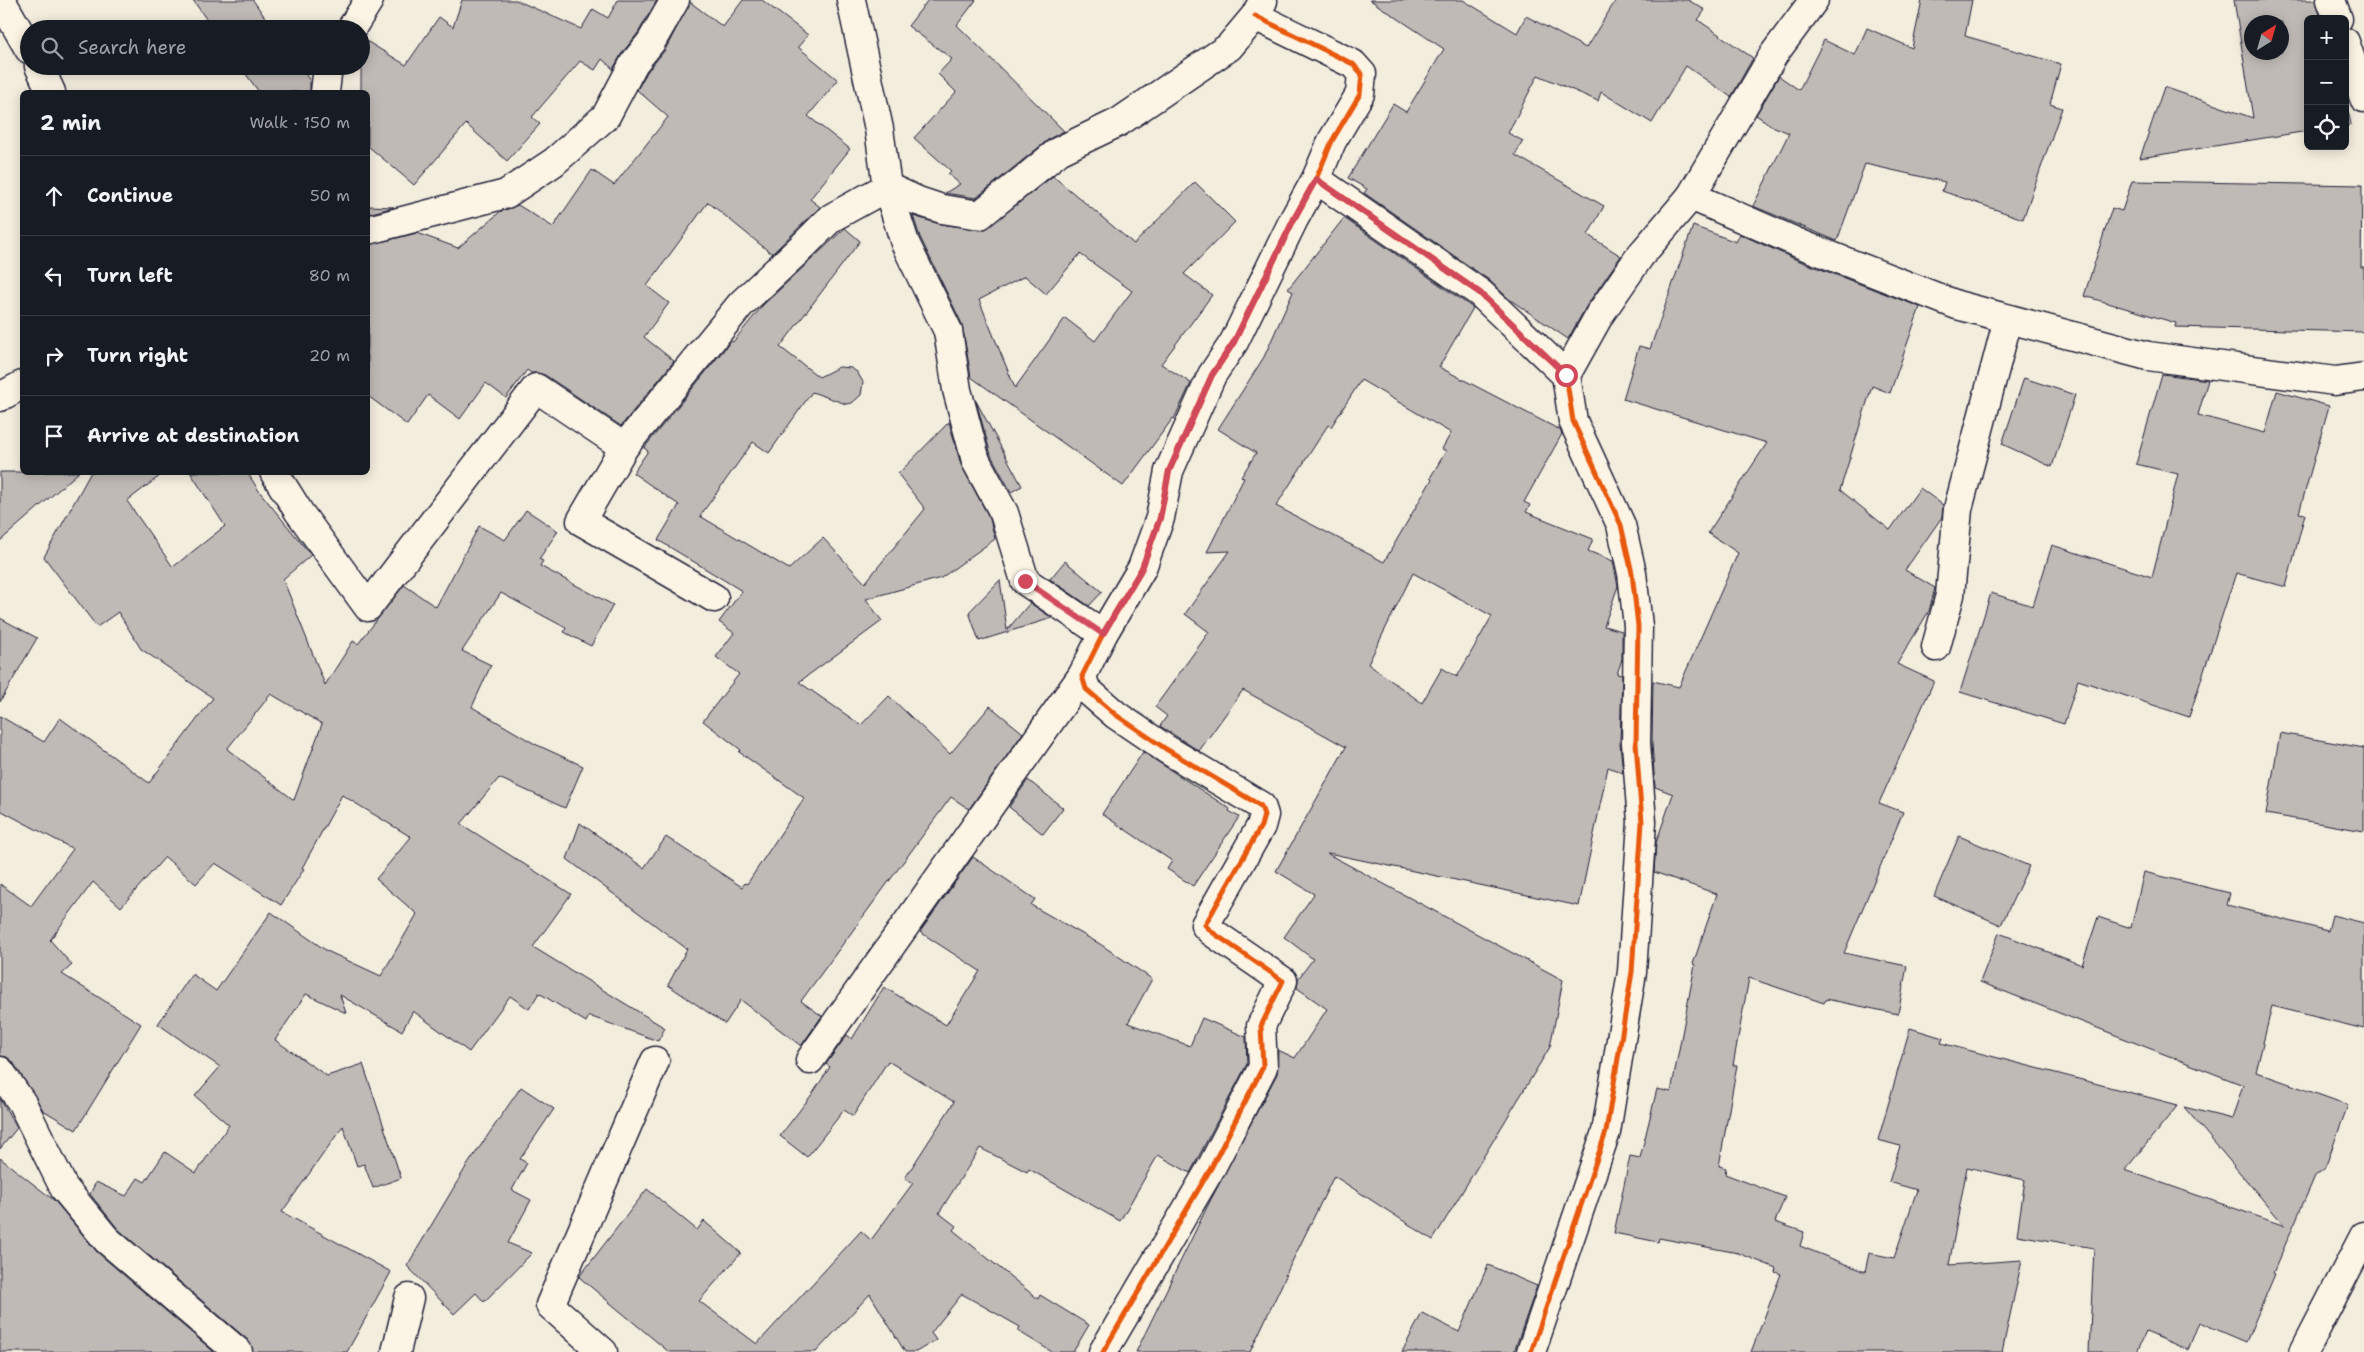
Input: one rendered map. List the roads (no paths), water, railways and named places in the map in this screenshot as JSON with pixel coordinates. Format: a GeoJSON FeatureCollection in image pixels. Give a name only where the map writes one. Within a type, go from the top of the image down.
{"type":"FeatureCollection","features":[{"type":"Feature","properties":{"kind":"street"},"geometry":{"type":"LineString","coordinates":[[2,0],[20,32]]}},
{"type":"Feature","properties":{"kind":"street"},"geometry":{"type":"LineString","coordinates":[[357,20],[369,0]]}},
{"type":"Feature","properties":{"kind":"street"},"geometry":{"type":"LineString","coordinates":[[370,229],[506,194],[554,162],[606,116],[634,63],[650,42],[675,0]]}},
{"type":"Feature","properties":{"kind":"street"},"geometry":{"type":"LineString","coordinates":[[851,0],[879,129],[887,187],[905,243],[948,331],[957,390],[976,461],[1004,513],[1025,581],[1103,634]]}},
{"type":"Feature","properties":{"kind":"street"},"geometry":{"type":"LineString","coordinates":[[1566,375],[1600,314],[1640,256],[1691,196],[1774,54],[1814,0]]}},
{"type":"Feature","properties":{"kind":"street"},"geometry":{"type":"LineString","coordinates":[[2332,0],[2337,15]]}},
{"type":"Feature","properties":{"kind":"street"},"geometry":{"type":"LineString","coordinates":[[810,1060],[1082,676],[1103,634],[1142,568],[1160,518],[1169,471],[1212,375],[1234,342],[1294,219],[1316,179],[1332,141],[1360,94],[1362,74],[1353,64],[1259,8],[1229,47],[1119,122],[1059,151],[980,215],[942,209],[887,187]]}},
{"type":"Feature","properties":{"kind":"street"},"geometry":{"type":"LineString","coordinates":[[2349,54],[2364,98]]}},
{"type":"Feature","properties":{"kind":"street"},"geometry":{"type":"LineString","coordinates":[[42,75],[50,90]]}},
{"type":"Feature","properties":{"kind":"street"},"geometry":{"type":"LineString","coordinates":[[325,90],[327,75]]}},
{"type":"Feature","properties":{"kind":"street"},"geometry":{"type":"LineString","coordinates":[[1316,179],[1480,293],[1566,375],[1573,421],[1621,525],[1632,573],[1638,626],[1636,743],[1642,822],[1632,972],[1606,1132],[1531,1352]]}},
{"type":"Feature","properties":{"kind":"street"},"geometry":{"type":"LineString","coordinates":[[714,598],[580,521],[624,447],[740,304],[804,246],[831,218],[887,187]]}},
{"type":"Feature","properties":{"kind":"street"},"geometry":{"type":"LineString","coordinates":[[1691,196],[1803,245],[1948,302],[2008,319],[2148,356],[2335,381],[2364,377]]}},
{"type":"Feature","properties":{"kind":"street"},"geometry":{"type":"LineString","coordinates":[[1936,647],[1950,595],[1958,509],[2008,319]]}},
{"type":"Feature","properties":{"kind":"street"},"geometry":{"type":"LineString","coordinates":[[0,397],[20,386]]}},
{"type":"Feature","properties":{"kind":"street"},"geometry":{"type":"LineString","coordinates":[[276,475],[299,512],[368,607],[536,388],[624,447]]}},
{"type":"Feature","properties":{"kind":"street"},"geometry":{"type":"LineString","coordinates":[[1082,676],[1086,689],[1116,715],[1166,749],[1262,806],[1264,816],[1261,826],[1205,925],[1212,932],[1283,981],[1261,1026],[1263,1066],[1211,1168],[1102,1352]]}},
{"type":"Feature","properties":{"kind":"street"},"geometry":{"type":"LineString","coordinates":[[603,1352],[550,1305],[655,1061]]}},
{"type":"Feature","properties":{"kind":"street"},"geometry":{"type":"LineString","coordinates":[[0,1071],[22,1103],[64,1188],[107,1240],[238,1352]]}},
{"type":"Feature","properties":{"kind":"street"},"geometry":{"type":"LineString","coordinates":[[2304,1352],[2364,1236]]}},
{"type":"Feature","properties":{"kind":"street"},"geometry":{"type":"LineString","coordinates":[[396,1352],[409,1298]]}}]}
